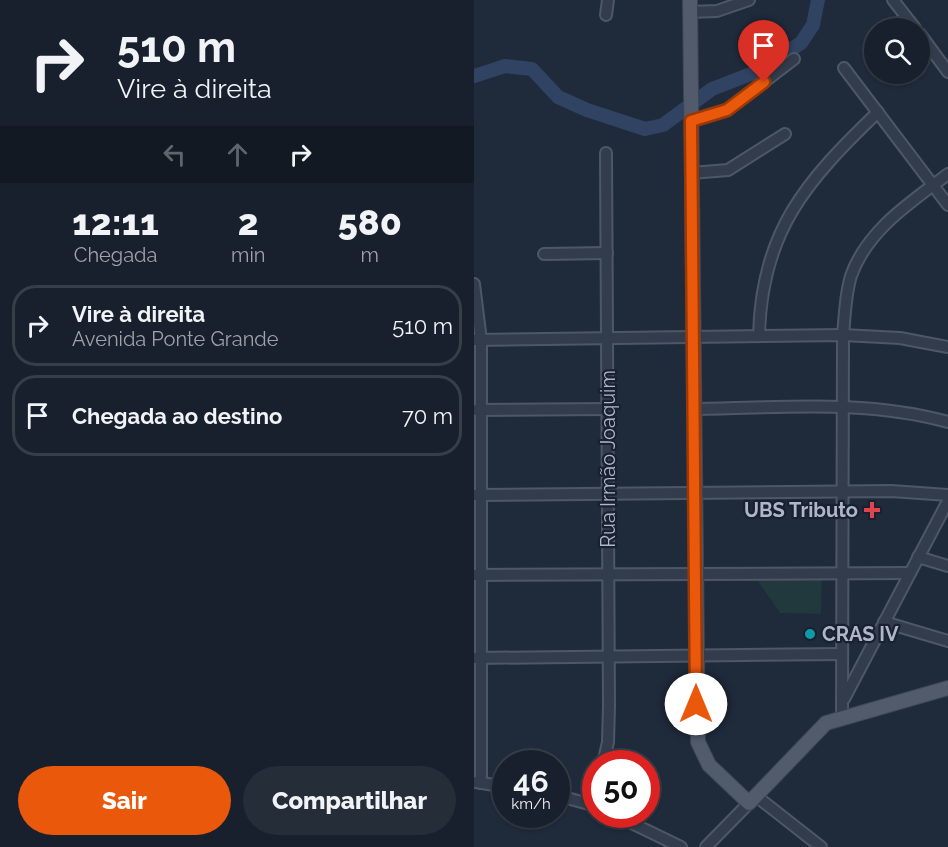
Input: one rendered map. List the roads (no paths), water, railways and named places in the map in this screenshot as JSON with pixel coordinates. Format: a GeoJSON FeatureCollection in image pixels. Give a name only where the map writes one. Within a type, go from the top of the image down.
{"type":"FeatureCollection","features":[{"type":"Feature","properties":{"kind":"main road"},"geometry":{"type":"LineString","coordinates":[[690,6],[698,742],[709,765],[753,800],[818,730],[842,717],[948,688]]}},
{"type":"Feature","properties":{"kind":"street"},"geometry":{"type":"LineString","coordinates":[[606,15],[608,0]]}},
{"type":"Feature","properties":{"kind":"street"},"geometry":{"type":"LineString","coordinates":[[690,6],[717,10],[748,0]]}},
{"type":"Feature","properties":{"kind":"street"},"geometry":{"type":"LineString","coordinates":[[893,0],[907,18]]}},
{"type":"Feature","properties":{"kind":"street"},"geometry":{"type":"LineString","coordinates":[[930,48],[948,72]]}},
{"type":"Feature","properties":{"kind":"street"},"geometry":{"type":"LineString","coordinates":[[691,109],[727,110],[794,59]]}},
{"type":"Feature","properties":{"kind":"street"},"geometry":{"type":"LineString","coordinates":[[844,68],[948,205]]}},
{"type":"Feature","properties":{"kind":"street"},"geometry":{"type":"LineString","coordinates":[[759,336],[762,286],[779,233],[808,186],[845,144],[878,112]]}},
{"type":"Feature","properties":{"kind":"street"},"geometry":{"type":"LineString","coordinates":[[691,173],[728,170],[785,134]]}},
{"type":"Feature","properties":{"kind":"street","name":"Rua Irmão Joaquim"},"geometry":{"type":"LineString","coordinates":[[605,750],[609,726],[606,153]]}},
{"type":"Feature","properties":{"kind":"street"},"geometry":{"type":"LineString","coordinates":[[842,717],[843,335],[851,278],[867,245],[889,221],[948,174]]}},
{"type":"Feature","properties":{"kind":"street"},"geometry":{"type":"LineString","coordinates":[[544,254],[607,253]]}},
{"type":"Feature","properties":{"kind":"street"},"geometry":{"type":"LineString","coordinates":[[474,284],[477,340],[478,782]]}},
{"type":"Feature","properties":{"kind":"street"},"geometry":{"type":"LineString","coordinates":[[477,340],[843,335],[900,338],[948,347]]}},
{"type":"Feature","properties":{"kind":"street"},"geometry":{"type":"LineString","coordinates":[[693,409],[843,408],[904,411],[948,422]]}},
{"type":"Feature","properties":{"kind":"street"},"geometry":{"type":"LineString","coordinates":[[477,410],[608,410]]}},
{"type":"Feature","properties":{"kind":"street"},"geometry":{"type":"LineString","coordinates":[[478,495],[843,492],[948,495]]}},
{"type":"Feature","properties":{"kind":"street"},"geometry":{"type":"LineString","coordinates":[[842,702],[948,501]]}},
{"type":"Feature","properties":{"kind":"street"},"geometry":{"type":"LineString","coordinates":[[918,557],[948,566]]}},
{"type":"Feature","properties":{"kind":"street"},"geometry":{"type":"LineString","coordinates":[[478,575],[910,573]]}},
{"type":"Feature","properties":{"kind":"street"},"geometry":{"type":"LineString","coordinates":[[884,622],[948,641]]}},
{"type":"Feature","properties":{"kind":"street"},"geometry":{"type":"LineString","coordinates":[[478,658],[842,654]]}},
{"type":"Feature","properties":{"kind":"street"},"geometry":{"type":"LineString","coordinates":[[706,847],[753,800],[821,847]]}},
{"type":"Feature","properties":{"kind":"street"},"geometry":{"type":"LineString","coordinates":[[642,828],[681,847]]}},
{"type":"Feature","properties":{"kind":"waterway"},"geometry":{"type":"LineString","coordinates":[[474,76],[505,66],[532,69],[558,97],[587,110],[645,129],[663,125],[712,89],[756,72],[801,43],[813,25],[818,0]]}},
{"type":"Feature","properties":{"kind":"place","name":"UBS Tributo"},"geometry":{"type":"Point","coordinates":[872,510]}},
{"type":"Feature","properties":{"kind":"place","name":"CRAS IV"},"geometry":{"type":"Point","coordinates":[810,634]}}]}
